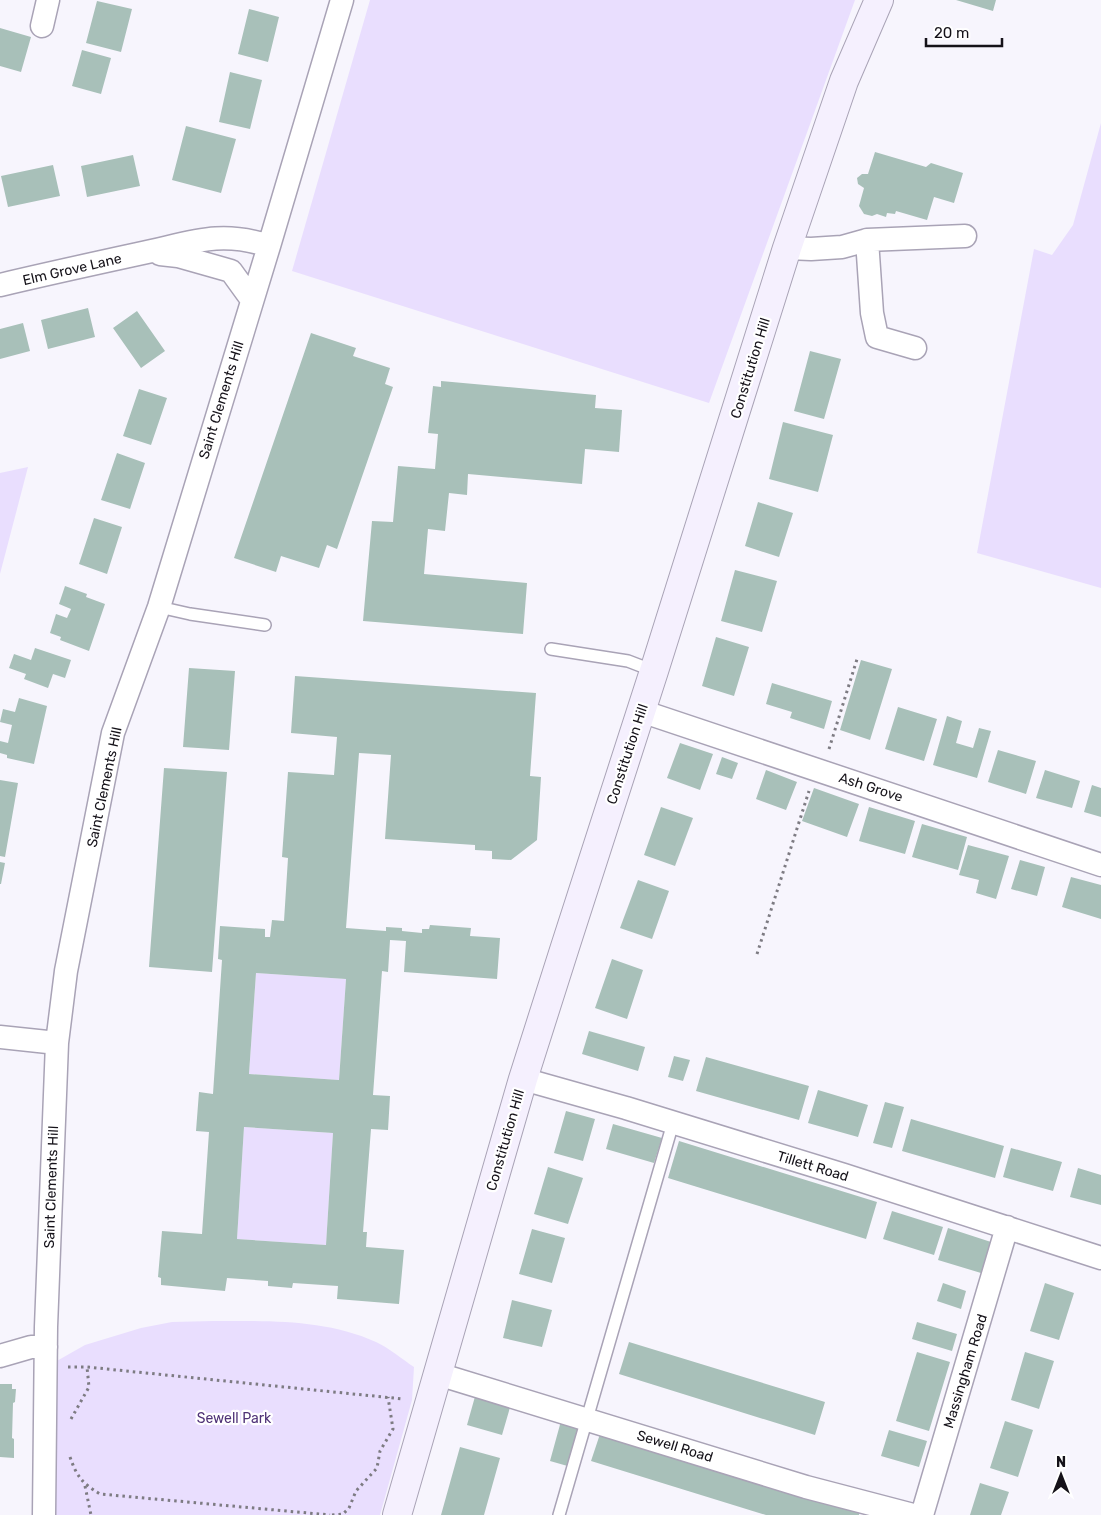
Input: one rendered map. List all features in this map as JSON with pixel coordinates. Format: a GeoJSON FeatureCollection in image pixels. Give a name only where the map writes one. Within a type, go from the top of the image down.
{"type":"FeatureCollection","features":[{"type":"Feature","properties":{"kind":"main road","name":"Constitution Hill"},"geometry":{"type":"LineString","coordinates":[[397,1515],[523,1079],[787,248],[844,81],[879,0]]}},
{"type":"Feature","properties":{"kind":"street"},"geometry":{"type":"LineString","coordinates":[[42,26],[47,0]]}},
{"type":"Feature","properties":{"kind":"street","name":"Saint Clements Hill"},"geometry":{"type":"LineString","coordinates":[[44,1515],[45,1370],[57,1042],[66,971],[113,733],[159,608],[342,0]]}},
{"type":"Feature","properties":{"kind":"street"},"geometry":{"type":"LineString","coordinates":[[787,248],[842,247],[867,240],[965,236]]}},
{"type":"Feature","properties":{"kind":"street","name":"Elm Grove Lane"},"geometry":{"type":"LineString","coordinates":[[0,285],[211,238],[253,241],[269,246]]}},
{"type":"Feature","properties":{"kind":"street"},"geometry":{"type":"LineString","coordinates":[[867,240],[872,313],[877,336],[915,348]]}},
{"type":"Feature","properties":{"kind":"street","name":"Elm Grove Lane"},"geometry":{"type":"LineString","coordinates":[[144,253],[178,256],[231,271],[252,300]]}},
{"type":"Feature","properties":{"kind":"street","name":"Ash Grove"},"geometry":{"type":"LineString","coordinates":[[641,711],[1101,865]]}},
{"type":"Feature","properties":{"kind":"street"},"geometry":{"type":"LineString","coordinates":[[0,1036],[57,1042]]}},
{"type":"Feature","properties":{"kind":"street","name":"Tillett Road"},"geometry":{"type":"LineString","coordinates":[[523,1079],[844,1175],[1101,1258]]}},
{"type":"Feature","properties":{"kind":"street","name":"Massingham Road"},"geometry":{"type":"LineString","coordinates":[[922,1515],[1007,1227]]}},
{"type":"Feature","properties":{"kind":"street"},"geometry":{"type":"LineString","coordinates":[[0,1356],[31,1347],[46,1347]]}},
{"type":"Feature","properties":{"kind":"street","name":"Sewell Road"},"geometry":{"type":"LineString","coordinates":[[438,1374],[588,1418],[806,1487],[913,1515]]}},
{"type":"Feature","properties":{"kind":"lane"},"geometry":{"type":"LineString","coordinates":[[159,608],[265,625]]}},
{"type":"Feature","properties":{"kind":"lane"},"geometry":{"type":"LineString","coordinates":[[551,649],[628,661],[654,671]]}},
{"type":"Feature","properties":{"kind":"lane"},"geometry":{"type":"LineString","coordinates":[[559,1515],[673,1123]]}},
{"type":"Feature","properties":{"kind":"path"},"geometry":{"type":"LineString","coordinates":[[757,954],[858,656]]}},
{"type":"Feature","properties":{"kind":"path"},"geometry":{"type":"LineString","coordinates":[[45,1370],[54,1367],[87,1367],[430,1402]]}},
{"type":"Feature","properties":{"kind":"path"},"geometry":{"type":"LineString","coordinates":[[68,1425],[89,1387],[87,1367]]}},
{"type":"Feature","properties":{"kind":"path"},"geometry":{"type":"LineString","coordinates":[[348,1515],[356,1491],[377,1468],[380,1451],[393,1429],[388,1397]]}},
{"type":"Feature","properties":{"kind":"path"},"geometry":{"type":"LineString","coordinates":[[69,1456],[74,1470],[85,1485],[100,1494],[331,1515],[343,1514],[350,1508]]}},
{"type":"Feature","properties":{"kind":"path"},"geometry":{"type":"LineString","coordinates":[[85,1485],[91,1515]]}},
{"type":"Feature","properties":{"kind":"green space"},"geometry":{"type":"Polygon","coordinates":[[[370,0],[855,0],[709,403],[292,271],[370,0]]]}},
{"type":"Feature","properties":{"kind":"green space"},"geometry":{"type":"Polygon","coordinates":[[[1101,123],[1101,588],[977,553],[1034,249],[1052,255],[1073,225],[1101,123]]]}},
{"type":"Feature","properties":{"kind":"green space"},"geometry":{"type":"Polygon","coordinates":[[[28,467],[0,574],[0,473],[28,467]]]}},
{"type":"Feature","properties":{"kind":"green space"},"geometry":{"type":"Polygon","coordinates":[[[256,973],[346,979],[339,1080],[249,1074],[256,973]]]}},
{"type":"Feature","properties":{"kind":"green space"},"geometry":{"type":"Polygon","coordinates":[[[244,1127],[333,1133],[326,1245],[237,1239],[244,1127]]]}},
{"type":"Feature","properties":{"kind":"green space","name":"Sewell Park"},"geometry":{"type":"Polygon","coordinates":[[[172,1322],[296,1323],[337,1329],[357,1334],[376,1342],[391,1350],[414,1367],[412,1400],[380,1515],[56,1515],[55,1362],[85,1345],[141,1328],[172,1322]]]}},
{"type":"Feature","properties":{"kind":"building"},"geometry":{"type":"Polygon","coordinates":[[[956,0],[996,0],[993,11],[956,0]]]}},
{"type":"Feature","properties":{"kind":"building"},"geometry":{"type":"Polygon","coordinates":[[[97,1],[132,9],[121,52],[86,43],[97,1]]]}},
{"type":"Feature","properties":{"kind":"building"},"geometry":{"type":"Polygon","coordinates":[[[249,9],[279,17],[268,62],[238,54],[249,9]]]}},
{"type":"Feature","properties":{"kind":"building"},"geometry":{"type":"Polygon","coordinates":[[[0,28],[31,37],[21,72],[0,66],[0,28]]]}},
{"type":"Feature","properties":{"kind":"building"},"geometry":{"type":"Polygon","coordinates":[[[82,50],[111,58],[101,94],[72,86],[82,50]]]}},
{"type":"Feature","properties":{"kind":"building"},"geometry":{"type":"Polygon","coordinates":[[[230,72],[262,80],[250,129],[219,122],[230,72]]]}},
{"type":"Feature","properties":{"kind":"building"},"geometry":{"type":"Polygon","coordinates":[[[186,126],[236,139],[221,193],[172,180],[186,126]]]}},
{"type":"Feature","properties":{"kind":"building"},"geometry":{"type":"Polygon","coordinates":[[[875,152],[926,167],[931,163],[963,173],[954,203],[934,197],[927,220],[896,211],[895,214],[887,213],[886,217],[877,214],[872,216],[864,214],[859,206],[864,188],[858,184],[857,178],[862,174],[868,174],[875,152]]]}},
{"type":"Feature","properties":{"kind":"building"},"geometry":{"type":"Polygon","coordinates":[[[133,155],[140,186],[87,197],[81,166],[133,155]]]}},
{"type":"Feature","properties":{"kind":"building"},"geometry":{"type":"Polygon","coordinates":[[[53,165],[60,196],[8,207],[1,176],[53,165]]]}},
{"type":"Feature","properties":{"kind":"building"},"geometry":{"type":"Polygon","coordinates":[[[88,308],[95,337],[48,349],[41,320],[88,308]]]}},
{"type":"Feature","properties":{"kind":"building"},"geometry":{"type":"Polygon","coordinates":[[[137,311],[165,351],[141,368],[113,328],[137,311]]]}},
{"type":"Feature","properties":{"kind":"building"},"geometry":{"type":"Polygon","coordinates":[[[23,323],[30,351],[0,359],[0,329],[23,323]]]}},
{"type":"Feature","properties":{"kind":"building"},"geometry":{"type":"Polygon","coordinates":[[[311,333],[356,348],[353,356],[390,368],[385,384],[393,387],[337,549],[327,545],[319,568],[281,556],[276,572],[234,558],[311,333]]]}},
{"type":"Feature","properties":{"kind":"building"},"geometry":{"type":"Polygon","coordinates":[[[810,351],[841,359],[824,419],[794,411],[810,351]]]}},
{"type":"Feature","properties":{"kind":"building"},"geometry":{"type":"Polygon","coordinates":[[[441,381],[596,395],[595,408],[622,410],[619,452],[585,449],[582,484],[468,474],[467,495],[449,493],[445,531],[428,529],[424,574],[527,583],[523,634],[363,621],[372,521],[393,522],[398,466],[435,469],[438,434],[428,433],[433,386],[441,387],[441,381]]]}},
{"type":"Feature","properties":{"kind":"building"},"geometry":{"type":"Polygon","coordinates":[[[139,389],[167,398],[151,445],[123,436],[139,389]]]}},
{"type":"Feature","properties":{"kind":"building"},"geometry":{"type":"Polygon","coordinates":[[[783,422],[833,435],[818,492],[769,479],[783,422]]]}},
{"type":"Feature","properties":{"kind":"building"},"geometry":{"type":"Polygon","coordinates":[[[117,453],[145,463],[130,509],[101,500],[117,453]]]}},
{"type":"Feature","properties":{"kind":"building"},"geometry":{"type":"Polygon","coordinates":[[[758,502],[793,513],[779,557],[745,546],[758,502]]]}},
{"type":"Feature","properties":{"kind":"building"},"geometry":{"type":"Polygon","coordinates":[[[94,518],[122,527],[107,574],[79,564],[94,518]]]}},
{"type":"Feature","properties":{"kind":"building"},"geometry":{"type":"Polygon","coordinates":[[[735,570],[777,581],[762,632],[721,621],[735,570]]]}},
{"type":"Feature","properties":{"kind":"building"},"geometry":{"type":"Polygon","coordinates":[[[65,586],[87,594],[86,597],[105,604],[89,651],[60,640],[61,637],[50,633],[56,614],[67,618],[71,609],[59,604],[65,586]]]}},
{"type":"Feature","properties":{"kind":"building"},"geometry":{"type":"Polygon","coordinates":[[[716,637],[749,647],[734,696],[702,686],[716,637]]]}},
{"type":"Feature","properties":{"kind":"building"},"geometry":{"type":"Polygon","coordinates":[[[35,648],[71,660],[65,678],[53,674],[48,688],[24,679],[26,674],[9,668],[14,654],[31,660],[35,648]]]}},
{"type":"Feature","properties":{"kind":"building"},"geometry":{"type":"Polygon","coordinates":[[[861,660],[892,669],[870,740],[840,730],[861,660]]]}},
{"type":"Feature","properties":{"kind":"building"},"geometry":{"type":"Polygon","coordinates":[[[189,668],[235,671],[229,750],[183,747],[189,668]]]}},
{"type":"Feature","properties":{"kind":"building"},"geometry":{"type":"Polygon","coordinates":[[[295,676],[536,693],[530,776],[541,777],[537,840],[511,860],[492,859],[492,851],[475,850],[475,845],[385,839],[391,755],[359,753],[346,928],[386,931],[386,927],[402,928],[402,931],[422,933],[422,929],[429,929],[430,925],[471,928],[470,936],[500,938],[497,979],[404,972],[406,941],[390,940],[388,972],[382,971],[373,1095],[390,1096],[388,1130],[371,1129],[363,1232],[367,1232],[366,1247],[404,1250],[399,1304],[337,1299],[338,1286],[293,1283],[292,1288],[268,1286],[268,1281],[227,1278],[225,1291],[161,1285],[161,1278],[158,1277],[162,1231],[202,1234],[209,1132],[196,1131],[199,1092],[213,1094],[222,960],[218,959],[220,926],[265,929],[265,937],[270,937],[272,920],[284,921],[288,858],[282,857],[288,772],[334,775],[337,737],[291,733],[295,676]],[[256,973],[249,1074],[339,1080],[346,979],[256,973]],[[244,1127],[237,1239],[326,1245],[333,1133],[244,1127]]]}},
{"type":"Feature","properties":{"kind":"building"},"geometry":{"type":"Polygon","coordinates":[[[772,683],[832,701],[824,729],[790,718],[792,712],[766,704],[772,683]]]}},
{"type":"Feature","properties":{"kind":"building"},"geometry":{"type":"Polygon","coordinates":[[[19,698],[47,706],[34,764],[7,758],[7,755],[0,753],[0,741],[8,743],[12,725],[0,722],[3,709],[15,712],[19,698]]]}},
{"type":"Feature","properties":{"kind":"building"},"geometry":{"type":"Polygon","coordinates":[[[898,707],[937,719],[924,761],[885,749],[898,707]]]}},
{"type":"Feature","properties":{"kind":"building"},"geometry":{"type":"Polygon","coordinates":[[[947,716],[962,721],[956,743],[973,748],[979,728],[991,731],[977,778],[933,765],[947,716]]]}},
{"type":"Feature","properties":{"kind":"building"},"geometry":{"type":"Polygon","coordinates":[[[680,743],[713,754],[700,790],[667,778],[680,743]]]}},
{"type":"Feature","properties":{"kind":"building"},"geometry":{"type":"Polygon","coordinates":[[[998,750],[1036,761],[1026,794],[988,782],[998,750]]]}},
{"type":"Feature","properties":{"kind":"building"},"geometry":{"type":"Polygon","coordinates":[[[722,757],[738,763],[732,779],[716,774],[722,757]]]}},
{"type":"Feature","properties":{"kind":"building"},"geometry":{"type":"Polygon","coordinates":[[[164,768],[227,772],[212,972],[149,967],[164,768]]]}},
{"type":"Feature","properties":{"kind":"building"},"geometry":{"type":"Polygon","coordinates":[[[766,770],[797,782],[786,810],[756,799],[766,770]]]}},
{"type":"Feature","properties":{"kind":"building"},"geometry":{"type":"Polygon","coordinates":[[[1045,770],[1080,781],[1072,808],[1036,798],[1045,770]]]}},
{"type":"Feature","properties":{"kind":"building"},"geometry":{"type":"Polygon","coordinates":[[[0,780],[18,783],[5,857],[0,856],[0,780]]]}},
{"type":"Feature","properties":{"kind":"building"},"geometry":{"type":"Polygon","coordinates":[[[1092,785],[1101,788],[1101,817],[1084,812],[1092,785]]]}},
{"type":"Feature","properties":{"kind":"building"},"geometry":{"type":"Polygon","coordinates":[[[814,788],[859,804],[847,837],[802,821],[814,788]]]}},
{"type":"Feature","properties":{"kind":"building"},"geometry":{"type":"Polygon","coordinates":[[[661,807],[693,818],[675,866],[644,855],[661,807]]]}},
{"type":"Feature","properties":{"kind":"building"},"geometry":{"type":"Polygon","coordinates":[[[869,807],[915,821],[905,854],[859,841],[869,807]]]}},
{"type":"Feature","properties":{"kind":"building"},"geometry":{"type":"Polygon","coordinates":[[[922,824],[967,837],[958,870],[912,857],[922,824]]]}},
{"type":"Feature","properties":{"kind":"building"},"geometry":{"type":"Polygon","coordinates":[[[968,845],[1009,856],[996,899],[976,893],[979,880],[959,875],[968,845]]]}},
{"type":"Feature","properties":{"kind":"building"},"geometry":{"type":"Polygon","coordinates":[[[1020,860],[1045,867],[1037,896],[1011,889],[1020,860]]]}},
{"type":"Feature","properties":{"kind":"building"},"geometry":{"type":"Polygon","coordinates":[[[0,862],[5,863],[1,884],[0,884],[0,862]]]}},
{"type":"Feature","properties":{"kind":"building"},"geometry":{"type":"Polygon","coordinates":[[[1071,877],[1101,885],[1101,919],[1062,907],[1071,877]]]}},
{"type":"Feature","properties":{"kind":"building"},"geometry":{"type":"Polygon","coordinates":[[[638,880],[669,891],[652,939],[620,928],[638,880]]]}},
{"type":"Feature","properties":{"kind":"building"},"geometry":{"type":"Polygon","coordinates":[[[612,959],[643,970],[627,1019],[595,1008],[612,959]]]}},
{"type":"Feature","properties":{"kind":"building"},"geometry":{"type":"Polygon","coordinates":[[[589,1031],[645,1047],[638,1071],[582,1054],[589,1031]]]}},
{"type":"Feature","properties":{"kind":"building"},"geometry":{"type":"Polygon","coordinates":[[[674,1056],[690,1060],[683,1081],[668,1077],[674,1056]]]}},
{"type":"Feature","properties":{"kind":"building"},"geometry":{"type":"Polygon","coordinates":[[[706,1057],[809,1086],[799,1120],[696,1091],[706,1057]]]}},
{"type":"Feature","properties":{"kind":"building"},"geometry":{"type":"Polygon","coordinates":[[[818,1090],[868,1105],[858,1137],[808,1123],[818,1090]]]}},
{"type":"Feature","properties":{"kind":"building"},"geometry":{"type":"Polygon","coordinates":[[[885,1102],[904,1107],[892,1148],[873,1143],[885,1102]]]}},
{"type":"Feature","properties":{"kind":"building"},"geometry":{"type":"Polygon","coordinates":[[[566,1111],[595,1119],[583,1161],[554,1153],[566,1111]]]}},
{"type":"Feature","properties":{"kind":"building"},"geometry":{"type":"Polygon","coordinates":[[[911,1119],[1004,1146],[995,1178],[902,1151],[911,1119]]]}},
{"type":"Feature","properties":{"kind":"building"},"geometry":{"type":"Polygon","coordinates":[[[613,1124],[662,1138],[654,1163],[606,1149],[613,1124]]]}},
{"type":"Feature","properties":{"kind":"building"},"geometry":{"type":"Polygon","coordinates":[[[679,1141],[877,1202],[866,1239],[668,1178],[679,1141]]]}},
{"type":"Feature","properties":{"kind":"building"},"geometry":{"type":"Polygon","coordinates":[[[1011,1148],[1062,1162],[1053,1191],[1003,1177],[1011,1148]]]}},
{"type":"Feature","properties":{"kind":"building"},"geometry":{"type":"Polygon","coordinates":[[[548,1167],[583,1178],[568,1224],[534,1214],[548,1167]]]}},
{"type":"Feature","properties":{"kind":"building"},"geometry":{"type":"Polygon","coordinates":[[[1078,1168],[1101,1175],[1101,1205],[1070,1197],[1078,1168]]]}},
{"type":"Feature","properties":{"kind":"building"},"geometry":{"type":"Polygon","coordinates":[[[892,1211],[943,1227],[934,1255],[883,1239],[892,1211]]]}},
{"type":"Feature","properties":{"kind":"building"},"geometry":{"type":"Polygon","coordinates":[[[948,1228],[991,1242],[981,1273],[938,1260],[948,1228]]]}},
{"type":"Feature","properties":{"kind":"building"},"geometry":{"type":"Polygon","coordinates":[[[532,1229],[565,1238],[552,1283],[519,1274],[532,1229]]]}},
{"type":"Feature","properties":{"kind":"building"},"geometry":{"type":"Polygon","coordinates":[[[943,1283],[966,1291],[961,1309],[937,1301],[943,1283]]]}},
{"type":"Feature","properties":{"kind":"building"},"geometry":{"type":"Polygon","coordinates":[[[1045,1283],[1074,1293],[1059,1340],[1030,1331],[1045,1283]]]}},
{"type":"Feature","properties":{"kind":"building"},"geometry":{"type":"Polygon","coordinates":[[[512,1300],[552,1310],[542,1347],[503,1338],[512,1300]]]}},
{"type":"Feature","properties":{"kind":"building"},"geometry":{"type":"Polygon","coordinates":[[[917,1322],[957,1334],[952,1351],[912,1339],[917,1322]]]}},
{"type":"Feature","properties":{"kind":"building"},"geometry":{"type":"Polygon","coordinates":[[[629,1342],[825,1402],[815,1435],[619,1374],[629,1342]]]}},
{"type":"Feature","properties":{"kind":"building"},"geometry":{"type":"Polygon","coordinates":[[[917,1352],[950,1362],[929,1431],[896,1421],[917,1352]]]}},
{"type":"Feature","properties":{"kind":"building"},"geometry":{"type":"Polygon","coordinates":[[[1025,1352],[1054,1361],[1039,1409],[1011,1400],[1025,1352]]]}},
{"type":"Feature","properties":{"kind":"building"},"geometry":{"type":"Polygon","coordinates":[[[0,1384],[12,1384],[12,1389],[16,1389],[15,1402],[13,1403],[12,1438],[14,1439],[14,1458],[0,1457],[0,1384]]]}},
{"type":"Feature","properties":{"kind":"building"},"geometry":{"type":"Polygon","coordinates":[[[476,1393],[511,1404],[502,1435],[467,1425],[476,1393]]]}},
{"type":"Feature","properties":{"kind":"building"},"geometry":{"type":"Polygon","coordinates":[[[561,1421],[582,1427],[571,1467],[550,1461],[561,1421]]]}},
{"type":"Feature","properties":{"kind":"building"},"geometry":{"type":"Polygon","coordinates":[[[1005,1421],[1033,1430],[1018,1477],[990,1468],[1005,1421]]]}},
{"type":"Feature","properties":{"kind":"building"},"geometry":{"type":"Polygon","coordinates":[[[889,1430],[927,1441],[919,1467],[881,1456],[889,1430]]]}},
{"type":"Feature","properties":{"kind":"building"},"geometry":{"type":"Polygon","coordinates":[[[601,1431],[860,1510],[859,1515],[766,1515],[591,1461],[601,1431]]]}},
{"type":"Feature","properties":{"kind":"building"},"geometry":{"type":"Polygon","coordinates":[[[460,1447],[500,1458],[484,1515],[441,1515],[460,1447]]]}},
{"type":"Feature","properties":{"kind":"building"},"geometry":{"type":"Polygon","coordinates":[[[980,1483],[1009,1492],[1001,1515],[970,1515],[980,1483]]]}}]}
